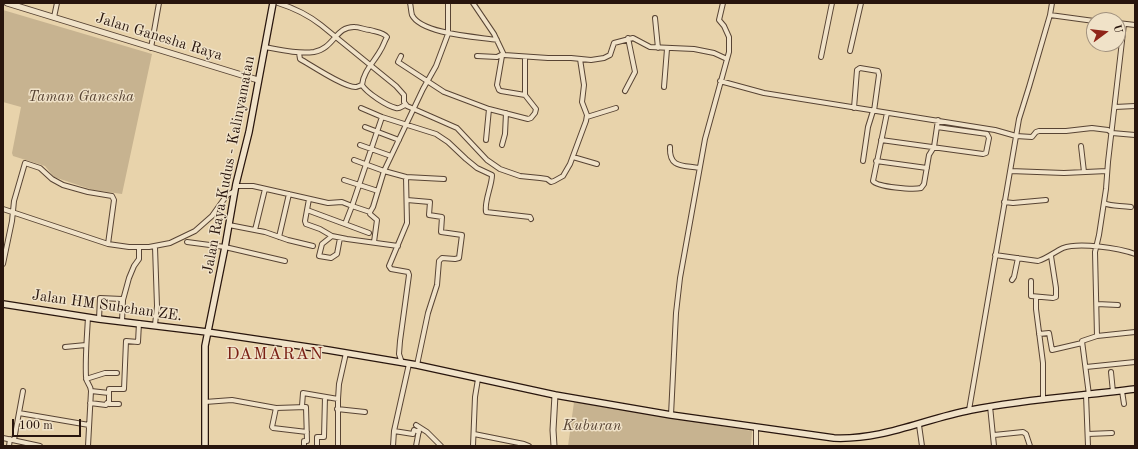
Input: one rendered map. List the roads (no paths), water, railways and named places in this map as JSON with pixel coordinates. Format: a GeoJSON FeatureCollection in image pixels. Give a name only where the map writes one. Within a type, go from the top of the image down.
{"type":"FeatureCollection","features":[{"type":"Feature","properties":{"kind":"main road","name":"Jalan Raya Kudus - Kalinyamatan"},"geometry":{"type":"LineString","coordinates":[[205,446],[205,353],[207,332],[225,247],[235,188],[249,132],[273,3]]}},
{"type":"Feature","properties":{"kind":"main road","name":"Jalan HM Subchan ZE."},"geometry":{"type":"LineString","coordinates":[[3,304],[99,319],[207,332],[346,353],[417,365],[555,395],[671,415],[843,438],[877,435],[899,431],[969,410],[990,406],[1135,389]]}},
{"type":"Feature","properties":{"kind":"street","name":"Jalan Ganesha Raya"},"geometry":{"type":"LineString","coordinates":[[7,3],[258,80]]}},
{"type":"Feature","properties":{"kind":"street"},"geometry":{"type":"LineString","coordinates":[[54,17],[57,3]]}},
{"type":"Feature","properties":{"kind":"street"},"geometry":{"type":"LineString","coordinates":[[151,48],[159,3]]}},
{"type":"Feature","properties":{"kind":"street"},"geometry":{"type":"LineString","coordinates":[[278,3],[309,16],[401,92],[404,95],[405,104]]}},
{"type":"Feature","properties":{"kind":"street"},"geometry":{"type":"LineString","coordinates":[[410,3],[413,16],[424,26],[448,34],[497,40]]}},
{"type":"Feature","properties":{"kind":"street"},"geometry":{"type":"LineString","coordinates":[[370,212],[391,156],[436,66],[448,34],[448,3]]}},
{"type":"Feature","properties":{"kind":"street"},"geometry":{"type":"LineString","coordinates":[[401,56],[398,62],[444,92],[489,109],[528,119],[534,117],[535,106],[525,95],[499,90],[498,85],[503,55],[497,40],[473,3]]}},
{"type":"Feature","properties":{"kind":"street"},"geometry":{"type":"LineString","coordinates":[[671,415],[676,314],[680,278],[699,168],[710,119],[729,52],[729,37],[727,30],[719,20],[724,3]]}},
{"type":"Feature","properties":{"kind":"street"},"geometry":{"type":"LineString","coordinates":[[821,57],[832,3]]}},
{"type":"Feature","properties":{"kind":"street"},"geometry":{"type":"LineString","coordinates":[[850,51],[861,3]]}},
{"type":"Feature","properties":{"kind":"street"},"geometry":{"type":"LineString","coordinates":[[969,410],[1019,119],[1030,87],[1052,3]]}},
{"type":"Feature","properties":{"kind":"street"},"geometry":{"type":"LineString","coordinates":[[1050,15],[1086,20]]}},
{"type":"Feature","properties":{"kind":"street"},"geometry":{"type":"LineString","coordinates":[[656,18],[658,48]]}},
{"type":"Feature","properties":{"kind":"street"},"geometry":{"type":"LineString","coordinates":[[265,47],[299,53],[314,52],[329,45],[341,31],[348,27],[355,27],[382,33],[386,35],[386,37],[380,51],[364,77],[362,85]]}},
{"type":"Feature","properties":{"kind":"street"},"geometry":{"type":"LineString","coordinates":[[477,56],[490,58],[503,55],[591,60],[610,55],[614,43],[628,38],[636,39],[646,46],[668,49],[694,49],[714,53],[726,59]]}},
{"type":"Feature","properties":{"kind":"street"},"geometry":{"type":"LineString","coordinates":[[625,91],[635,72],[628,38]]}},
{"type":"Feature","properties":{"kind":"street"},"geometry":{"type":"LineString","coordinates":[[664,87],[668,49]]}},
{"type":"Feature","properties":{"kind":"street"},"geometry":{"type":"LineString","coordinates":[[1097,336],[1095,252],[1100,234],[1104,203],[1121,52]]}},
{"type":"Feature","properties":{"kind":"street"},"geometry":{"type":"LineString","coordinates":[[299,53],[300,59],[340,82],[356,87],[362,85]]}},
{"type":"Feature","properties":{"kind":"street"},"geometry":{"type":"LineString","coordinates":[[525,56],[525,95]]}},
{"type":"Feature","properties":{"kind":"street"},"geometry":{"type":"LineString","coordinates":[[405,104],[457,128],[487,160],[500,169],[514,175],[547,179],[551,182],[563,176],[573,157],[587,117],[582,102],[584,85],[580,59]]}},
{"type":"Feature","properties":{"kind":"street"},"geometry":{"type":"LineString","coordinates":[[854,108],[857,70],[860,68],[878,71],[879,76],[874,111],[868,126],[862,161]]}},
{"type":"Feature","properties":{"kind":"street"},"geometry":{"type":"LineString","coordinates":[[720,81],[764,93],[938,120],[995,130],[1016,136],[1034,136],[1036,132],[1039,131],[1066,131],[1092,128],[1108,130],[1112,133],[1135,135]]}},
{"type":"Feature","properties":{"kind":"street"},"geometry":{"type":"LineString","coordinates":[[362,85],[380,100],[395,108],[400,108],[405,104]]}},
{"type":"Feature","properties":{"kind":"street"},"geometry":{"type":"LineString","coordinates":[[1114,107],[1135,106]]}},
{"type":"Feature","properties":{"kind":"street"},"geometry":{"type":"LineString","coordinates":[[361,108],[382,117],[436,134],[448,142],[477,168],[492,174],[493,176],[486,204],[486,212],[530,217],[531,219]]}},
{"type":"Feature","properties":{"kind":"street"},"geometry":{"type":"LineString","coordinates":[[587,117],[616,108]]}},
{"type":"Feature","properties":{"kind":"street"},"geometry":{"type":"LineString","coordinates":[[486,140],[489,109]]}},
{"type":"Feature","properties":{"kind":"street"},"geometry":{"type":"LineString","coordinates":[[502,145],[505,134],[506,113]]}},
{"type":"Feature","properties":{"kind":"street"},"geometry":{"type":"LineString","coordinates":[[887,113],[873,181],[874,183],[901,188],[916,189],[921,188],[924,184],[929,154],[934,147],[938,120]]}},
{"type":"Feature","properties":{"kind":"street"},"geometry":{"type":"LineString","coordinates":[[345,224],[356,195],[358,185],[367,165],[382,117]]}},
{"type":"Feature","properties":{"kind":"street"},"geometry":{"type":"LineString","coordinates":[[365,127],[399,140]]}},
{"type":"Feature","properties":{"kind":"street"},"geometry":{"type":"LineString","coordinates":[[881,140],[984,154],[986,152],[989,138],[985,134],[937,127]]}},
{"type":"Feature","properties":{"kind":"street"},"geometry":{"type":"LineString","coordinates":[[360,145],[391,156]]}},
{"type":"Feature","properties":{"kind":"street"},"geometry":{"type":"LineString","coordinates":[[1081,146],[1084,172]]}},
{"type":"Feature","properties":{"kind":"street"},"geometry":{"type":"LineString","coordinates":[[670,147],[671,159],[675,163],[699,168]]}},
{"type":"Feature","properties":{"kind":"street"},"geometry":{"type":"LineString","coordinates":[[573,157],[597,164]]}},
{"type":"Feature","properties":{"kind":"street"},"geometry":{"type":"LineString","coordinates":[[354,160],[384,172],[406,177],[444,179]]}},
{"type":"Feature","properties":{"kind":"street"},"geometry":{"type":"LineString","coordinates":[[876,161],[926,168]]}},
{"type":"Feature","properties":{"kind":"street"},"geometry":{"type":"LineString","coordinates":[[3,264],[14,212],[14,201],[25,163],[40,168],[59,183],[88,192],[112,196],[114,200],[108,244]]}},
{"type":"Feature","properties":{"kind":"street"},"geometry":{"type":"LineString","coordinates":[[1010,171],[1064,173],[1107,171]]}},
{"type":"Feature","properties":{"kind":"street"},"geometry":{"type":"LineString","coordinates":[[402,363],[399,354],[400,341],[410,275],[408,272],[391,269],[389,267],[407,223],[406,177]]}},
{"type":"Feature","properties":{"kind":"street"},"geometry":{"type":"LineString","coordinates":[[344,180],[378,191]]}},
{"type":"Feature","properties":{"kind":"street"},"geometry":{"type":"LineString","coordinates":[[3,209],[108,244],[140,248],[155,247],[177,241],[195,231],[212,216],[227,195],[235,188],[253,186],[328,203],[342,202],[370,212],[370,214],[377,220],[374,242]]}},
{"type":"Feature","properties":{"kind":"street"},"geometry":{"type":"LineString","coordinates":[[255,230],[265,189]]}},
{"type":"Feature","properties":{"kind":"street"},"geometry":{"type":"LineString","coordinates":[[280,237],[289,194]]}},
{"type":"Feature","properties":{"kind":"street"},"geometry":{"type":"LineString","coordinates":[[309,199],[305,223],[332,236],[340,238],[398,246]]}},
{"type":"Feature","properties":{"kind":"street"},"geometry":{"type":"LineString","coordinates":[[407,200],[430,202],[429,215],[442,217],[441,232],[462,235],[459,258],[442,258],[439,261],[437,285],[428,313],[417,365]]}},
{"type":"Feature","properties":{"kind":"street"},"geometry":{"type":"LineString","coordinates":[[1004,202],[1013,203],[1046,200]]}},
{"type":"Feature","properties":{"kind":"street"},"geometry":{"type":"LineString","coordinates":[[1104,203],[1131,207]]}},
{"type":"Feature","properties":{"kind":"street"},"geometry":{"type":"LineString","coordinates":[[307,210],[369,233]]}},
{"type":"Feature","properties":{"kind":"street"},"geometry":{"type":"LineString","coordinates":[[229,225],[255,230],[313,246]]}},
{"type":"Feature","properties":{"kind":"street"},"geometry":{"type":"LineString","coordinates":[[332,236],[322,244],[319,256],[331,258],[337,254],[340,238]]}},
{"type":"Feature","properties":{"kind":"street"},"geometry":{"type":"LineString","coordinates":[[187,242],[225,247],[285,261]]}},
{"type":"Feature","properties":{"kind":"street"},"geometry":{"type":"LineString","coordinates":[[996,255],[1038,261],[1051,256],[1061,249],[1072,246],[1118,249],[1135,254]]}},
{"type":"Feature","properties":{"kind":"street"},"geometry":{"type":"LineString","coordinates":[[155,247],[157,306],[155,325]]}},
{"type":"Feature","properties":{"kind":"street"},"geometry":{"type":"LineString","coordinates":[[122,321],[123,300],[129,278],[139,259],[140,248]]}},
{"type":"Feature","properties":{"kind":"street"},"geometry":{"type":"LineString","coordinates":[[1031,281],[1030,295],[1036,297],[1053,298],[1056,296],[1051,256]]}},
{"type":"Feature","properties":{"kind":"street"},"geometry":{"type":"LineString","coordinates":[[1012,280],[1018,258]]}},
{"type":"Feature","properties":{"kind":"street"},"geometry":{"type":"LineString","coordinates":[[1036,297],[1036,309],[1043,363],[1043,400]]}},
{"type":"Feature","properties":{"kind":"street"},"geometry":{"type":"LineString","coordinates":[[99,319],[100,298],[123,300]]}},
{"type":"Feature","properties":{"kind":"street"},"geometry":{"type":"LineString","coordinates":[[1096,304],[1118,305]]}},
{"type":"Feature","properties":{"kind":"street"},"geometry":{"type":"LineString","coordinates":[[88,317],[86,379],[91,386],[88,446]]}},
{"type":"Feature","properties":{"kind":"street"},"geometry":{"type":"LineString","coordinates":[[124,389],[126,341],[138,342],[139,323]]}},
{"type":"Feature","properties":{"kind":"street"},"geometry":{"type":"LineString","coordinates":[[1039,334],[1049,333],[1052,350],[1082,343],[1083,340],[1097,336],[1135,332]]}},
{"type":"Feature","properties":{"kind":"street"},"geometry":{"type":"LineString","coordinates":[[1082,343],[1086,367],[1088,395],[1088,446]]}},
{"type":"Feature","properties":{"kind":"street"},"geometry":{"type":"LineString","coordinates":[[65,347],[86,345]]}},
{"type":"Feature","properties":{"kind":"street"},"geometry":{"type":"LineString","coordinates":[[338,446],[337,409],[339,384],[346,353]]}},
{"type":"Feature","properties":{"kind":"street"},"geometry":{"type":"LineString","coordinates":[[1086,367],[1135,362]]}},
{"type":"Feature","properties":{"kind":"street"},"geometry":{"type":"LineString","coordinates":[[393,446],[394,431],[409,364]]}},
{"type":"Feature","properties":{"kind":"street"},"geometry":{"type":"LineString","coordinates":[[1111,372],[1113,392]]}},
{"type":"Feature","properties":{"kind":"street"},"geometry":{"type":"LineString","coordinates":[[86,379],[105,373],[117,373]]}},
{"type":"Feature","properties":{"kind":"street"},"geometry":{"type":"LineString","coordinates":[[473,446],[475,397],[478,379]]}},
{"type":"Feature","properties":{"kind":"street"},"geometry":{"type":"LineString","coordinates":[[109,404],[109,389],[129,388]]}},
{"type":"Feature","properties":{"kind":"street"},"geometry":{"type":"LineString","coordinates":[[9,446],[19,413],[22,391]]}},
{"type":"Feature","properties":{"kind":"street"},"geometry":{"type":"LineString","coordinates":[[91,391],[109,392]]}},
{"type":"Feature","properties":{"kind":"street"},"geometry":{"type":"LineString","coordinates":[[1122,391],[1124,404]]}},
{"type":"Feature","properties":{"kind":"street"},"geometry":{"type":"LineString","coordinates":[[302,406],[303,393],[338,399]]}},
{"type":"Feature","properties":{"kind":"street"},"geometry":{"type":"LineString","coordinates":[[554,446],[555,395]]}},
{"type":"Feature","properties":{"kind":"street"},"geometry":{"type":"LineString","coordinates":[[317,446],[317,437],[324,437],[325,396]]}},
{"type":"Feature","properties":{"kind":"street"},"geometry":{"type":"LineString","coordinates":[[205,402],[232,400],[276,408],[306,407],[307,441],[304,441],[304,446]]}},
{"type":"Feature","properties":{"kind":"street"},"geometry":{"type":"LineString","coordinates":[[90,403],[106,405],[119,404]]}},
{"type":"Feature","properties":{"kind":"street"},"geometry":{"type":"LineString","coordinates":[[990,406],[994,446]]}},
{"type":"Feature","properties":{"kind":"street"},"geometry":{"type":"LineString","coordinates":[[276,408],[273,428],[307,432]]}},
{"type":"Feature","properties":{"kind":"street"},"geometry":{"type":"LineString","coordinates":[[337,409],[365,412]]}},
{"type":"Feature","properties":{"kind":"street"},"geometry":{"type":"LineString","coordinates":[[19,413],[89,425]]}},
{"type":"Feature","properties":{"kind":"street"},"geometry":{"type":"LineString","coordinates":[[919,425],[922,446]]}},
{"type":"Feature","properties":{"kind":"street"},"geometry":{"type":"LineString","coordinates":[[756,427],[756,446]]}},
{"type":"Feature","properties":{"kind":"street"},"geometry":{"type":"LineString","coordinates":[[394,431],[413,434],[414,430],[418,428]]}},
{"type":"Feature","properties":{"kind":"street"},"geometry":{"type":"LineString","coordinates":[[416,446],[418,428]]}},
{"type":"Feature","properties":{"kind":"street"},"geometry":{"type":"LineString","coordinates":[[418,428],[427,432],[441,446]]}},
{"type":"Feature","properties":{"kind":"street"},"geometry":{"type":"LineString","coordinates":[[994,434],[1023,432],[1026,434],[1030,446]]}},
{"type":"Feature","properties":{"kind":"street"},"geometry":{"type":"LineString","coordinates":[[1088,434],[1112,433]]}},
{"type":"Feature","properties":{"kind":"street"},"geometry":{"type":"LineString","coordinates":[[474,434],[529,446]]}},
{"type":"Feature","properties":{"kind":"street"},"geometry":{"type":"LineString","coordinates":[[3,438],[40,446]]}},
{"type":"Feature","properties":{"kind":"district","name":"DAMARAN"},"geometry":{"type":"Point","coordinates":[275,355]}},
{"type":"Feature","properties":{"kind":"park label","name":"Taman Ganesha"},"geometry":{"type":"Point","coordinates":[81,97]}},
{"type":"Feature","properties":{"kind":"park label","name":"Kuburan"},"geometry":{"type":"Point","coordinates":[592,426]}}]}
